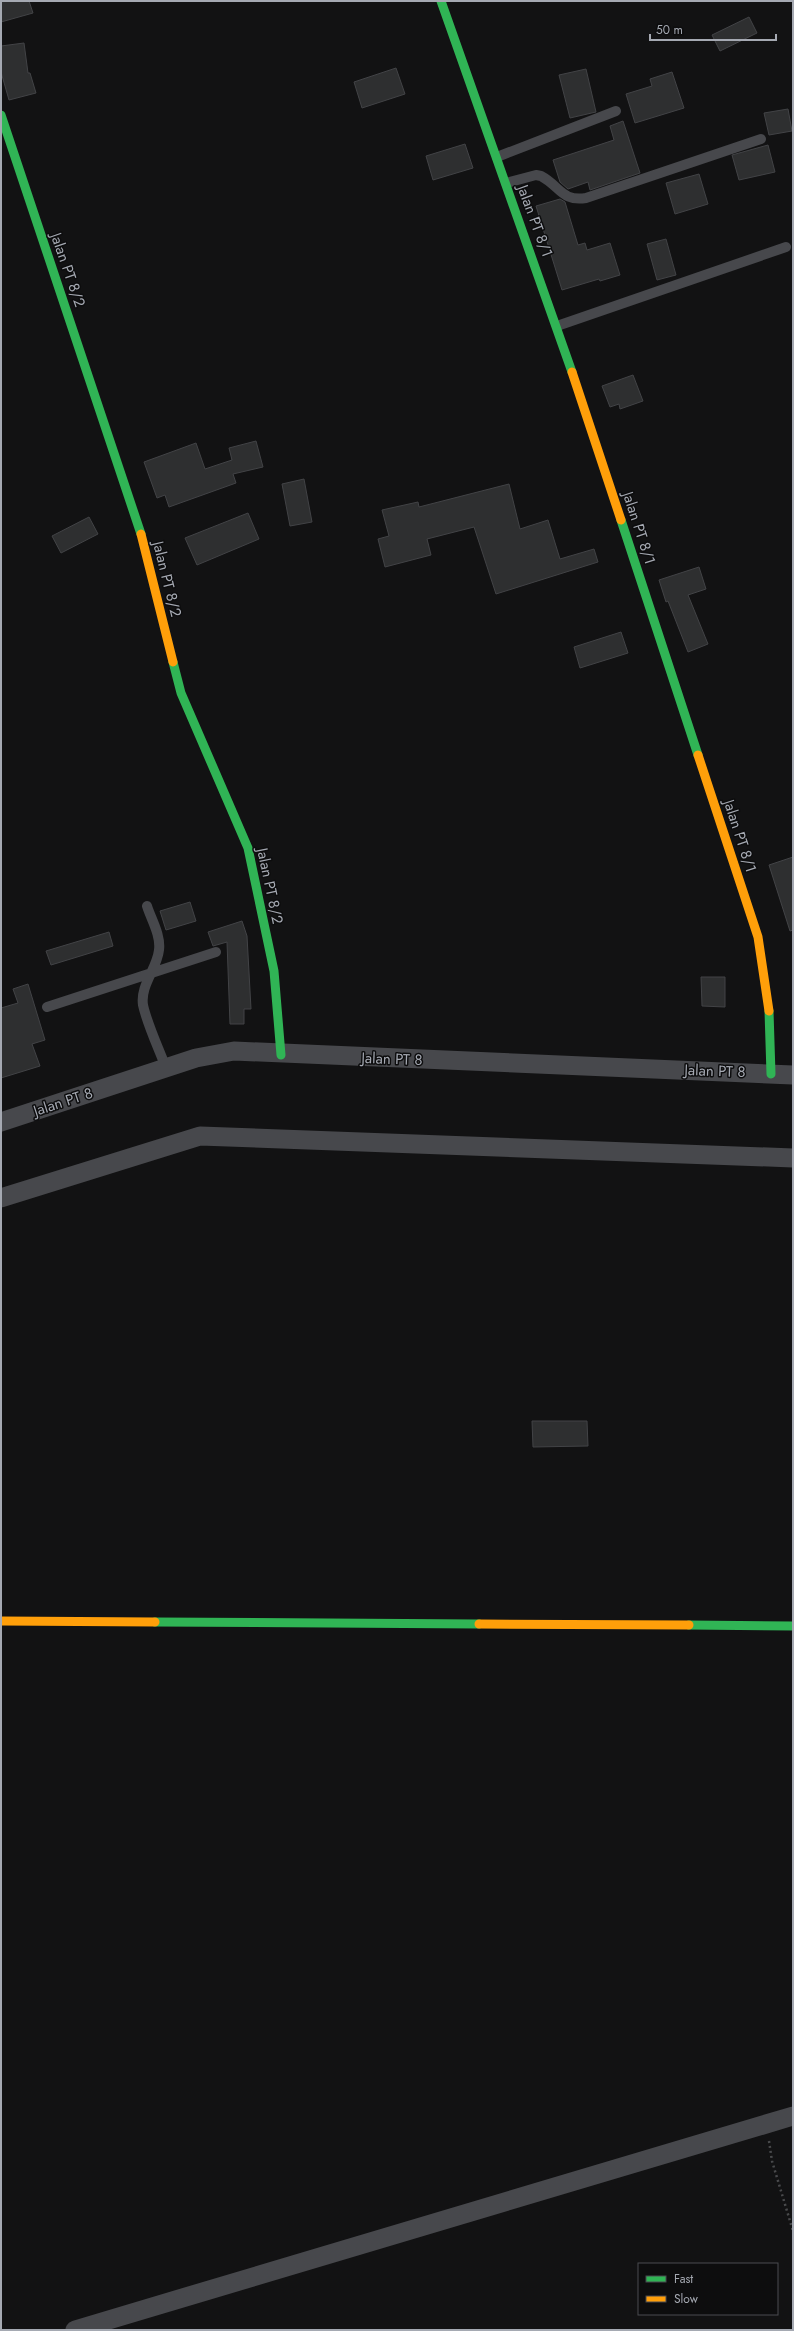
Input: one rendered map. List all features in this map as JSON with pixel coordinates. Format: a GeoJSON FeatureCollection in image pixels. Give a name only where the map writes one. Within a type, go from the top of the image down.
{"type":"FeatureCollection","features":[{"type":"Feature","properties":{"kind":"street","name":"Jalan PT 8/1"},"geometry":{"type":"LineString","coordinates":[[441,1],[557,326],[758,937],[770,1017],[771,1074]]}},
{"type":"Feature","properties":{"kind":"street","name":"Jalan PT 8/2"},"geometry":{"type":"LineString","coordinates":[[1,115],[139,527],[180,693],[248,848],[274,971],[281,1055]]}},
{"type":"Feature","properties":{"kind":"street","name":"Jalan PT 8"},"geometry":{"type":"LineString","coordinates":[[1,1122],[196,1058],[234,1051],[281,1055],[793,1074]]}},
{"type":"Feature","properties":{"kind":"street"},"geometry":{"type":"LineString","coordinates":[[1,1198],[200,1136],[793,1158]]}},
{"type":"Feature","properties":{"kind":"street"},"geometry":{"type":"LineString","coordinates":[[1,1621],[793,1626]]}},
{"type":"Feature","properties":{"kind":"street"},"geometry":{"type":"LineString","coordinates":[[75,2330],[793,2116]]}},
{"type":"Feature","properties":{"kind":"lane"},"geometry":{"type":"LineString","coordinates":[[497,157],[616,111]]}},
{"type":"Feature","properties":{"kind":"lane"},"geometry":{"type":"LineString","coordinates":[[506,183],[541,176],[569,198],[576,200],[586,198],[761,139]]}},
{"type":"Feature","properties":{"kind":"lane"},"geometry":{"type":"LineString","coordinates":[[557,326],[786,247]]}},
{"type":"Feature","properties":{"kind":"lane"},"geometry":{"type":"LineString","coordinates":[[147,906],[158,936],[160,948],[153,973],[145,986],[143,1004],[166,1068]]}},
{"type":"Feature","properties":{"kind":"lane"},"geometry":{"type":"LineString","coordinates":[[47,1007],[216,952]]}},
{"type":"Feature","properties":{"kind":"path"},"geometry":{"type":"LineString","coordinates":[[766,2124],[772,2160],[793,2231]]}},
{"type":"Feature","properties":{"kind":"building"},"geometry":{"type":"Polygon","coordinates":[[[1,1],[29,1],[33,13],[1,22],[1,1]]]}},
{"type":"Feature","properties":{"kind":"building"},"geometry":{"type":"Polygon","coordinates":[[[749,17],[757,33],[720,51],[712,35],[749,17]]]}},
{"type":"Feature","properties":{"kind":"building"},"geometry":{"type":"Polygon","coordinates":[[[24,43],[28,73],[30,73],[36,93],[9,100],[1,72],[1,46],[24,43]]]}},
{"type":"Feature","properties":{"kind":"building"},"geometry":{"type":"Polygon","coordinates":[[[396,68],[405,94],[362,108],[354,82],[396,68]]]}},
{"type":"Feature","properties":{"kind":"building"},"geometry":{"type":"Polygon","coordinates":[[[586,69],[596,112],[570,118],[559,75],[586,69]]]}},
{"type":"Feature","properties":{"kind":"building"},"geometry":{"type":"Polygon","coordinates":[[[672,72],[684,108],[635,123],[626,94],[652,86],[650,79],[672,72]]]}},
{"type":"Feature","properties":{"kind":"building"},"geometry":{"type":"Polygon","coordinates":[[[788,109],[792,131],[769,135],[764,113],[788,109]]]}},
{"type":"Feature","properties":{"kind":"building"},"geometry":{"type":"Polygon","coordinates":[[[623,121],[640,173],[590,190],[588,182],[568,189],[560,182],[553,160],[614,140],[610,126],[623,121]]]}},
{"type":"Feature","properties":{"kind":"building"},"geometry":{"type":"Polygon","coordinates":[[[465,144],[473,168],[433,180],[426,156],[465,144]]]}},
{"type":"Feature","properties":{"kind":"building"},"geometry":{"type":"Polygon","coordinates":[[[768,145],[775,172],[739,180],[732,155],[768,145]]]}},
{"type":"Feature","properties":{"kind":"building"},"geometry":{"type":"Polygon","coordinates":[[[699,174],[708,204],[675,214],[666,183],[699,174]]]}},
{"type":"Feature","properties":{"kind":"building"},"geometry":{"type":"Polygon","coordinates":[[[560,199],[565,202],[578,245],[585,243],[587,250],[610,243],[620,275],[600,281],[599,279],[562,290],[536,206],[560,199]]]}},
{"type":"Feature","properties":{"kind":"building"},"geometry":{"type":"Polygon","coordinates":[[[666,239],[676,275],[657,280],[647,244],[666,239]]]}},
{"type":"Feature","properties":{"kind":"building"},"geometry":{"type":"Polygon","coordinates":[[[633,375],[643,401],[620,409],[619,404],[610,407],[602,386],[633,375]]]}},
{"type":"Feature","properties":{"kind":"building"},"geometry":{"type":"Polygon","coordinates":[[[256,441],[263,467],[233,474],[236,483],[169,507],[165,495],[157,498],[144,462],[196,443],[205,469],[232,460],[229,448],[256,441]]]}},
{"type":"Feature","properties":{"kind":"building"},"geometry":{"type":"Polygon","coordinates":[[[304,479],[312,522],[290,526],[282,484],[304,479]]]}},
{"type":"Feature","properties":{"kind":"building"},"geometry":{"type":"Polygon","coordinates":[[[509,484],[520,529],[548,520],[560,559],[594,549],[598,562],[496,594],[474,527],[427,539],[431,555],[385,567],[378,539],[389,536],[382,510],[418,502],[419,507],[509,484]]]}},
{"type":"Feature","properties":{"kind":"building"},"geometry":{"type":"Polygon","coordinates":[[[248,513],[259,539],[197,565],[185,538],[248,513]]]}},
{"type":"Feature","properties":{"kind":"building"},"geometry":{"type":"Polygon","coordinates":[[[89,517],[98,534],[61,553],[52,536],[89,517]]]}},
{"type":"Feature","properties":{"kind":"building"},"geometry":{"type":"Polygon","coordinates":[[[699,567],[706,589],[688,595],[708,644],[688,652],[668,601],[666,602],[659,580],[699,567]]]}},
{"type":"Feature","properties":{"kind":"building"},"geometry":{"type":"Polygon","coordinates":[[[621,632],[628,653],[580,668],[574,647],[621,632]]]}},
{"type":"Feature","properties":{"kind":"building"},"geometry":{"type":"Polygon","coordinates":[[[793,857],[793,930],[790,931],[769,865],[793,857]]]}},
{"type":"Feature","properties":{"kind":"building"},"geometry":{"type":"Polygon","coordinates":[[[190,902],[196,921],[166,930],[160,911],[190,902]]]}},
{"type":"Feature","properties":{"kind":"building"},"geometry":{"type":"Polygon","coordinates":[[[242,921],[247,936],[251,1009],[244,1009],[244,1024],[230,1024],[227,942],[213,946],[208,932],[242,921]]]}},
{"type":"Feature","properties":{"kind":"building"},"geometry":{"type":"Polygon","coordinates":[[[109,932],[113,946],[51,965],[46,951],[109,932]]]}},
{"type":"Feature","properties":{"kind":"building"},"geometry":{"type":"Polygon","coordinates":[[[701,977],[725,977],[725,1007],[702,1006],[701,977]]]}},
{"type":"Feature","properties":{"kind":"building"},"geometry":{"type":"Polygon","coordinates":[[[28,984],[45,1040],[32,1044],[40,1066],[1,1078],[1,1008],[18,1003],[13,989],[28,984]]]}},
{"type":"Feature","properties":{"kind":"building"},"geometry":{"type":"Polygon","coordinates":[[[532,1421],[587,1421],[588,1446],[533,1447],[532,1421]]]}},
{"type":"Feature","properties":{"kind":"traffic: fast"},"geometry":{"type":"LineString","coordinates":[[441,1],[572,372]]}},
{"type":"Feature","properties":{"kind":"traffic: fast"},"geometry":{"type":"LineString","coordinates":[[1,115],[141,534]]}},
{"type":"Feature","properties":{"kind":"traffic: fast"},"geometry":{"type":"LineString","coordinates":[[621,520],[698,755]]}},
{"type":"Feature","properties":{"kind":"traffic: fast"},"geometry":{"type":"LineString","coordinates":[[173,662],[181,693],[248,848],[274,971],[281,1055]]}},
{"type":"Feature","properties":{"kind":"traffic: fast"},"geometry":{"type":"LineString","coordinates":[[769,1011],[771,1074]]}},
{"type":"Feature","properties":{"kind":"traffic: fast"},"geometry":{"type":"LineString","coordinates":[[155,1622],[479,1624]]}},
{"type":"Feature","properties":{"kind":"traffic: fast"},"geometry":{"type":"LineString","coordinates":[[689,1625],[793,1626]]}},
{"type":"Feature","properties":{"kind":"traffic: slow"},"geometry":{"type":"LineString","coordinates":[[572,372],[621,520]]}},
{"type":"Feature","properties":{"kind":"traffic: slow"},"geometry":{"type":"LineString","coordinates":[[141,534],[173,662]]}},
{"type":"Feature","properties":{"kind":"traffic: slow"},"geometry":{"type":"LineString","coordinates":[[698,755],[758,937],[769,1011]]}},
{"type":"Feature","properties":{"kind":"traffic: slow"},"geometry":{"type":"LineString","coordinates":[[1,1621],[155,1622]]}},
{"type":"Feature","properties":{"kind":"traffic: slow"},"geometry":{"type":"LineString","coordinates":[[479,1624],[689,1625]]}}]}
